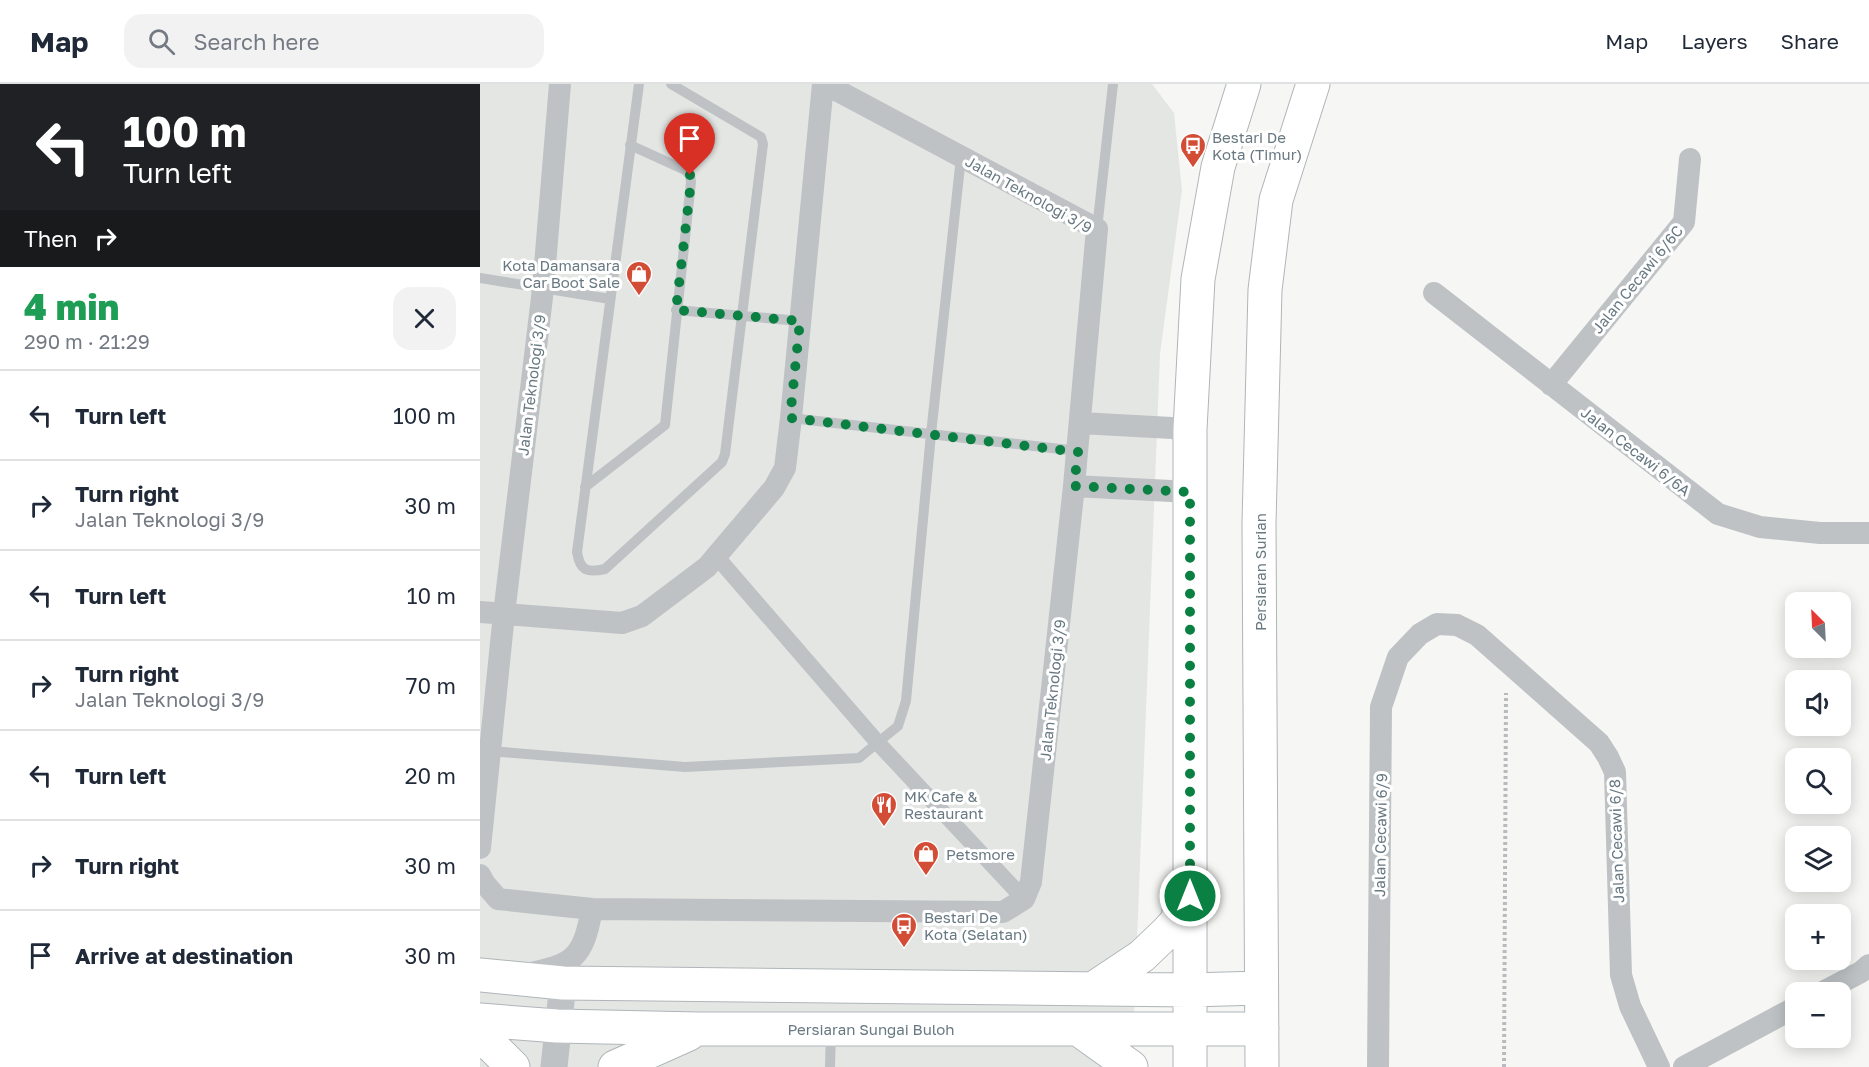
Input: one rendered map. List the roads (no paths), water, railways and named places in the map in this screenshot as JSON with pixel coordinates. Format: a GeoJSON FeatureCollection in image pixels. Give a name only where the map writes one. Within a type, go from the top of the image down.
{"type":"FeatureCollection","features":[{"type":"Feature","properties":{"kind":"main road"},"geometry":{"type":"LineString","coordinates":[[1190,1067],[1190,429],[1198,279],[1218,167],[1244,84]]}},
{"type":"Feature","properties":{"kind":"main road","name":"Persiaran Surian"},"geometry":{"type":"LineString","coordinates":[[1262,1067],[1259,523],[1265,290],[1276,200],[1312,84]]}},
{"type":"Feature","properties":{"kind":"main road"},"geometry":{"type":"LineString","coordinates":[[1094,988],[1142,956],[1178,920],[1190,828]]}},
{"type":"Feature","properties":{"kind":"main road"},"geometry":{"type":"LineString","coordinates":[[492,977],[563,983],[1189,990],[1261,988]]}},
{"type":"Feature","properties":{"kind":"main road","name":"Persiaran Sungai Buloh"},"geometry":{"type":"LineString","coordinates":[[480,1020],[557,1026],[699,1029],[1262,1029]]}},
{"type":"Feature","properties":{"kind":"main road"},"geometry":{"type":"LineString","coordinates":[[615,1067],[699,1029]]}},
{"type":"Feature","properties":{"kind":"main road"},"geometry":{"type":"LineString","coordinates":[[1078,1029],[1131,1067]]}},
{"type":"Feature","properties":{"kind":"main road"},"geometry":{"type":"LineString","coordinates":[[480,1038],[494,1047],[513,1067]]}},
{"type":"Feature","properties":{"kind":"street","name":"Jalan Teknologi 3/9"},"geometry":{"type":"LineString","coordinates":[[480,848],[504,614],[543,288],[560,84]]}},
{"type":"Feature","properties":{"kind":"street","name":"Jalan Teknologi 3/9"},"geometry":{"type":"LineString","coordinates":[[504,614],[622,623],[642,616],[707,567],[774,488],[784,468],[824,84],[1097,229],[1078,452],[1031,882],[1024,899]]}},
{"type":"Feature","properties":{"kind":"street","name":"Jalan Cecawi 6/6C"},"geometry":{"type":"LineString","coordinates":[[1551,385],[1684,222],[1690,159]]}},
{"type":"Feature","properties":{"kind":"street","name":"Jalan Cecawi 6/6A"},"geometry":{"type":"LineString","coordinates":[[1434,293],[1718,514],[1760,527],[1820,533],[1869,533]]}},
{"type":"Feature","properties":{"kind":"street"},"geometry":{"type":"LineString","coordinates":[[1080,423],[1190,429]]}},
{"type":"Feature","properties":{"kind":"street"},"geometry":{"type":"LineString","coordinates":[[1074,486],[1190,492]]}},
{"type":"Feature","properties":{"kind":"street"},"geometry":{"type":"LineString","coordinates":[[480,875],[498,899],[592,909],[1003,912],[1024,899],[878,743],[716,556]]}},
{"type":"Feature","properties":{"kind":"street"},"geometry":{"type":"LineString","coordinates":[[480,612],[504,614]]}},
{"type":"Feature","properties":{"kind":"street","name":"Jalan Cecawi 6/8"},"geometry":{"type":"LineString","coordinates":[[1437,624],[1457,625],[1477,635],[1599,743],[1608,757],[1615,772],[1621,975],[1630,1005],[1659,1067]]}},
{"type":"Feature","properties":{"kind":"street","name":"Jalan Cecawi 6/9"},"geometry":{"type":"LineString","coordinates":[[1377,1067],[1381,707],[1398,657],[1420,634],[1437,624]]}},
{"type":"Feature","properties":{"kind":"street"},"geometry":{"type":"LineString","coordinates":[[492,977],[538,972],[567,962],[580,951],[587,937],[592,909]]}},
{"type":"Feature","properties":{"kind":"street"},"geometry":{"type":"LineString","coordinates":[[1842,982],[1869,965]]}},
{"type":"Feature","properties":{"kind":"street"},"geometry":{"type":"LineString","coordinates":[[554,1067],[563,983]]}},
{"type":"Feature","properties":{"kind":"street"},"geometry":{"type":"LineString","coordinates":[[1684,1067],[1785,1013]]}},
{"type":"Feature","properties":{"kind":"lane"},"geometry":{"type":"LineString","coordinates":[[639,84],[577,552],[584,570],[593,572],[605,569],[722,462],[725,454],[763,144],[761,137],[671,84]]}},
{"type":"Feature","properties":{"kind":"lane"},"geometry":{"type":"LineString","coordinates":[[1097,229],[1113,84]]}},
{"type":"Feature","properties":{"kind":"lane"},"geometry":{"type":"LineString","coordinates":[[585,487],[665,425],[691,182],[690,175],[685,170],[630,145]]}},
{"type":"Feature","properties":{"kind":"lane"},"geometry":{"type":"LineString","coordinates":[[490,750],[685,767],[859,758],[898,726],[906,701],[931,434],[962,157]]}},
{"type":"Feature","properties":{"kind":"lane"},"geometry":{"type":"LineString","coordinates":[[480,278],[610,299]]}},
{"type":"Feature","properties":{"kind":"lane"},"geometry":{"type":"LineString","coordinates":[[676,310],[800,321]]}},
{"type":"Feature","properties":{"kind":"lane"},"geometry":{"type":"LineString","coordinates":[[790,418],[1078,452]]}},
{"type":"Feature","properties":{"kind":"lane"},"geometry":{"type":"LineString","coordinates":[[830,1067],[831,1029]]}},
{"type":"Feature","properties":{"kind":"place","name":"Bestari De Kota (Timur)"},"geometry":{"type":"Point","coordinates":[1193,169]}},
{"type":"Feature","properties":{"kind":"place","name":"Kota Damansara Car Boot Sale"},"geometry":{"type":"Point","coordinates":[639,297]}},
{"type":"Feature","properties":{"kind":"place","name":"MK Cafe & Restaurant"},"geometry":{"type":"Point","coordinates":[884,828]}},
{"type":"Feature","properties":{"kind":"place","name":"Petsmore"},"geometry":{"type":"Point","coordinates":[926,877]}},
{"type":"Feature","properties":{"kind":"place","name":"Bestari De Kota (Selatan)"},"geometry":{"type":"Point","coordinates":[904,949]}}]}
